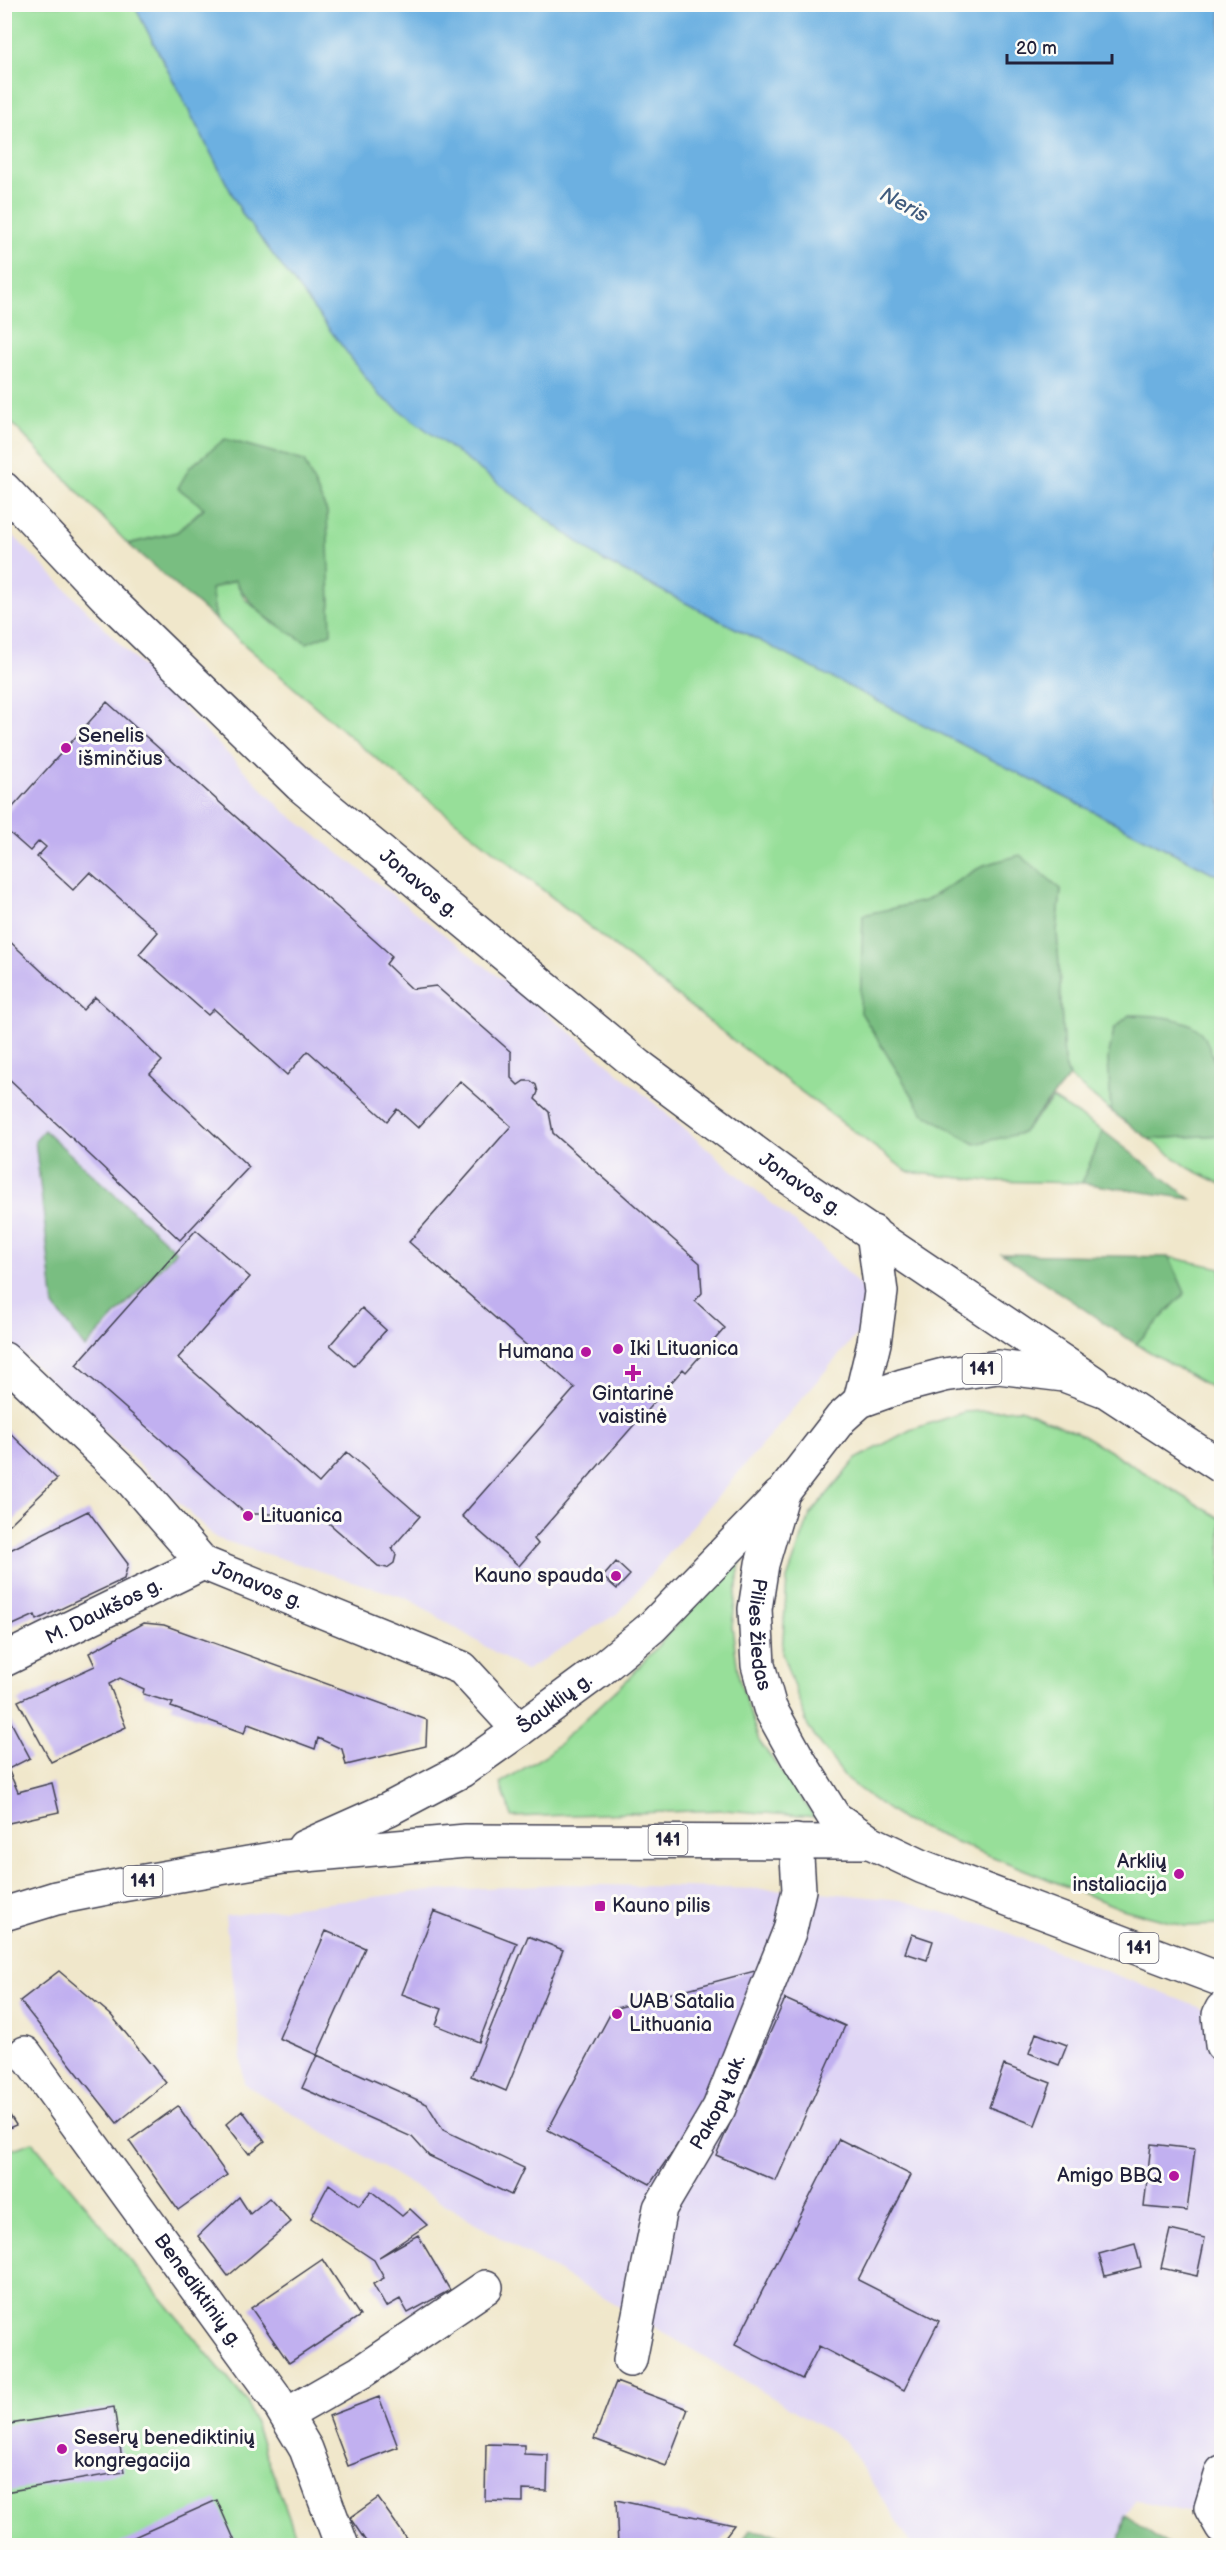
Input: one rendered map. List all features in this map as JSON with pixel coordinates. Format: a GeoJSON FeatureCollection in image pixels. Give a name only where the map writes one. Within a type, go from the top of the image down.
{"type":"FeatureCollection","features":[{"type":"Feature","properties":{"kind":"street","name":"Jonavos g."},"geometry":{"type":"LineString","coordinates":[[4,489],[105,596],[300,785],[639,1066],[784,1174],[1106,1390]]}},
{"type":"Feature","properties":{"kind":"street"},"geometry":{"type":"LineString","coordinates":[[860,1401],[874,1343],[881,1292],[873,1232]]}},
{"type":"Feature","properties":{"kind":"street","name":"Jonavos g."},"geometry":{"type":"LineString","coordinates":[[4,1359],[131,1480],[203,1563],[462,1668],[519,1730]]}},
{"type":"Feature","properties":{"kind":"street","name":"Pilies žiedas"},"geometry":{"type":"LineString","coordinates":[[1213,1970],[923,1867],[870,1842],[834,1817],[770,1708],[758,1665],[755,1610],[762,1564],[783,1493],[842,1418],[860,1401],[944,1375],[998,1367],[1064,1375],[1106,1390],[1221,1467]]}},
{"type":"Feature","properties":{"kind":"street","name":"Šauklių g."},"geometry":{"type":"LineString","coordinates":[[283,1857],[389,1809],[461,1771],[519,1730],[652,1627],[783,1493]]}},
{"type":"Feature","properties":{"kind":"street","name":"M. Daukšos g."},"geometry":{"type":"LineString","coordinates":[[4,1659],[203,1563]]}},
{"type":"Feature","properties":{"kind":"street","name":"Šauklių g."},"geometry":{"type":"LineString","coordinates":[[4,1914],[56,1898],[283,1857],[466,1840],[796,1841]]}},
{"type":"Feature","properties":{"kind":"street","name":"141"},"geometry":{"type":"LineString","coordinates":[[796,1841],[870,1842]]}},
{"type":"Feature","properties":{"kind":"street","name":"Pakopų tak."},"geometry":{"type":"LineString","coordinates":[[630,2360],[660,2208],[719,2108],[790,1930],[799,1890],[796,1841]]}},
{"type":"Feature","properties":{"kind":"street"},"geometry":{"type":"LineString","coordinates":[[1221,2009],[1219,2015],[1221,2046]]}},
{"type":"Feature","properties":{"kind":"street","name":"Benediktinių g."},"geometry":{"type":"LineString","coordinates":[[25,2053],[273,2394],[306,2449],[342,2546]]}},
{"type":"Feature","properties":{"kind":"street"},"geometry":{"type":"LineString","coordinates":[[286,2415],[361,2372],[486,2287]]}},
{"type":"Feature","properties":{"kind":"street"},"geometry":{"type":"LineString","coordinates":[[1221,2472],[1211,2508],[1221,2527]]}},
{"type":"Feature","properties":{"kind":"shaded area"},"geometry":{"type":"Polygon","coordinates":[[[4,526],[283,810],[574,1035],[818,1243],[873,1299],[870,1319],[618,1613],[525,1671],[409,1599],[216,1538],[5,1337],[4,526]]]}},
{"type":"Feature","properties":{"kind":"shaded area"},"geometry":{"type":"Polygon","coordinates":[[[560,1884],[799,1890],[901,1900],[993,1927],[1221,2016],[1221,2545],[1206,2536],[1195,2513],[1136,2500],[1125,2515],[1118,2545],[912,2545],[845,2441],[244,2084],[225,1916],[414,1892],[560,1884]]]}},
{"type":"Feature","properties":{"kind":"green space"},"geometry":{"type":"Polygon","coordinates":[[[6,5],[134,5],[243,215],[602,560],[1221,877],[1221,1105],[1214,1055],[1108,1058],[1111,1111],[1069,1077],[1064,1062],[1057,931],[1061,889],[984,865],[925,901],[863,915],[1022,1133],[1053,1099],[1103,1131],[1082,1183],[988,1181],[908,1172],[734,1041],[362,747],[216,620],[211,589],[235,580],[245,599],[274,624],[327,512],[178,488],[204,507],[177,532],[128,544],[5,416],[4,66],[9,47],[6,5]]]}},
{"type":"Feature","properties":{"kind":"green space"},"geometry":{"type":"Polygon","coordinates":[[[225,439],[304,461],[327,512],[331,633],[307,643],[275,623],[258,609],[235,580],[211,589],[216,620],[128,544],[177,532],[204,508],[178,488],[190,467],[225,439]]]}},
{"type":"Feature","properties":{"kind":"green space"},"geometry":{"type":"Polygon","coordinates":[[[1020,855],[1061,889],[1057,931],[1064,1062],[1069,1077],[1022,1133],[975,1144],[923,1113],[860,1011],[863,915],[925,901],[984,865],[1020,855]]]}},
{"type":"Feature","properties":{"kind":"green space"},"geometry":{"type":"Polygon","coordinates":[[[1129,1015],[1154,1016],[1181,1021],[1196,1028],[1204,1036],[1210,1048],[1218,1078],[1221,1135],[1149,1139],[1111,1111],[1108,1058],[1114,1029],[1129,1015]]]}},
{"type":"Feature","properties":{"kind":"green space"},"geometry":{"type":"Polygon","coordinates":[[[44,1130],[176,1251],[85,1348],[54,1306],[35,1140],[44,1130]]]}},
{"type":"Feature","properties":{"kind":"green space"},"geometry":{"type":"Polygon","coordinates":[[[1103,1131],[1191,1199],[1082,1183],[1103,1131]]]}},
{"type":"Feature","properties":{"kind":"green space"},"geometry":{"type":"Polygon","coordinates":[[[1221,1135],[1221,1184],[1189,1168],[1149,1139],[1221,1135]]]}},
{"type":"Feature","properties":{"kind":"green space"},"geometry":{"type":"Polygon","coordinates":[[[1002,1254],[1169,1257],[1185,1293],[1136,1344],[1002,1254]]]}},
{"type":"Feature","properties":{"kind":"green space"},"geometry":{"type":"Polygon","coordinates":[[[1169,1257],[1221,1268],[1221,1393],[1136,1344],[1185,1293],[1169,1257]]]}},
{"type":"Feature","properties":{"kind":"green space"},"geometry":{"type":"Polygon","coordinates":[[[1020,1409],[1083,1435],[1221,1519],[1221,1925],[1185,1926],[1122,1909],[904,1821],[848,1781],[808,1727],[782,1653],[787,1579],[810,1515],[856,1459],[910,1430],[964,1412],[1020,1409]]]}},
{"type":"Feature","properties":{"kind":"green space"},"geometry":{"type":"Polygon","coordinates":[[[741,1553],[732,1627],[739,1678],[759,1741],[815,1817],[724,1810],[512,1817],[500,1783],[549,1753],[629,1678],[741,1553]]]}},
{"type":"Feature","properties":{"kind":"green space"},"geometry":{"type":"Polygon","coordinates":[[[33,2142],[247,2402],[299,2545],[5,2546],[5,2152],[33,2142]]]}},
{"type":"Feature","properties":{"kind":"green space"},"geometry":{"type":"Polygon","coordinates":[[[1125,2515],[1168,2545],[1118,2545],[1125,2515]]]}},
{"type":"Feature","properties":{"kind":"green space"},"geometry":{"type":"Polygon","coordinates":[[[750,2530],[853,2545],[739,2545],[750,2530]]]}},
{"type":"Feature","properties":{"kind":"water","name":"Neris"},"geometry":{"type":"Polygon","coordinates":[[[1009,4],[1221,5],[1221,877],[602,560],[379,395],[243,215],[134,5],[966,5],[1002,10],[1009,4]]]}},
{"type":"Feature","properties":{"kind":"building"},"geometry":{"type":"Polygon","coordinates":[[[107,702],[392,956],[386,964],[412,989],[436,986],[511,1052],[511,1078],[518,1085],[524,1081],[531,1081],[536,1085],[538,1092],[535,1099],[549,1112],[553,1133],[700,1263],[702,1293],[695,1301],[725,1328],[686,1372],[683,1369],[534,1539],[538,1544],[519,1566],[462,1516],[575,1388],[409,1242],[511,1126],[460,1081],[418,1128],[397,1109],[387,1121],[308,1051],[287,1075],[214,1009],[208,1015],[139,954],[158,932],[90,872],[73,890],[37,857],[46,847],[39,841],[30,851],[4,828],[4,817],[107,702]]]}},
{"type":"Feature","properties":{"kind":"building"},"geometry":{"type":"Polygon","coordinates":[[[4,936],[83,1010],[95,997],[117,1017],[162,1061],[150,1074],[249,1167],[180,1240],[4,1074],[4,936]]]}},
{"type":"Feature","properties":{"kind":"building"},"geometry":{"type":"Polygon","coordinates":[[[196,1230],[250,1277],[178,1358],[319,1483],[347,1452],[420,1516],[392,1548],[396,1555],[394,1563],[387,1568],[378,1566],[315,1511],[292,1514],[246,1514],[76,1365],[196,1230]]]}},
{"type":"Feature","properties":{"kind":"building"},"geometry":{"type":"Polygon","coordinates":[[[362,1308],[386,1330],[354,1366],[330,1345],[362,1308]]]}},
{"type":"Feature","properties":{"kind":"building"},"geometry":{"type":"Polygon","coordinates":[[[4,1427],[57,1479],[10,1524],[4,1523],[4,1427]]]}},
{"type":"Feature","properties":{"kind":"building"},"geometry":{"type":"Polygon","coordinates":[[[88,1511],[128,1564],[124,1579],[37,1620],[35,1615],[4,1629],[4,1553],[88,1511]]]}},
{"type":"Feature","properties":{"kind":"building","name":"Kauno spauda"},"geometry":{"type":"Polygon","coordinates":[[[616,1562],[630,1575],[617,1589],[603,1577],[616,1562]]]}},
{"type":"Feature","properties":{"kind":"building"},"geometry":{"type":"Polygon","coordinates":[[[144,1623],[164,1625],[427,1720],[426,1746],[346,1765],[342,1749],[318,1738],[315,1749],[248,1724],[244,1733],[171,1707],[173,1703],[143,1694],[144,1689],[120,1678],[109,1684],[126,1727],[51,1762],[18,1701],[95,1666],[89,1653],[144,1623]]]}},
{"type":"Feature","properties":{"kind":"building"},"geometry":{"type":"Polygon","coordinates":[[[4,1709],[30,1758],[8,1769],[18,1792],[52,1783],[59,1812],[4,1824],[4,1709]]]}},
{"type":"Feature","properties":{"kind":"building"},"geometry":{"type":"Polygon","coordinates":[[[434,1911],[517,1943],[479,2042],[436,2025],[442,2009],[402,1994],[434,1911]]]}},
{"type":"Feature","properties":{"kind":"building"},"geometry":{"type":"Polygon","coordinates":[[[326,1931],[365,1948],[317,2055],[279,2038],[326,1931]]]}},
{"type":"Feature","properties":{"kind":"building"},"geometry":{"type":"Polygon","coordinates":[[[912,1934],[933,1941],[927,1960],[905,1953],[912,1934]]]}},
{"type":"Feature","properties":{"kind":"building"},"geometry":{"type":"Polygon","coordinates":[[[528,1936],[563,1950],[506,2091],[471,2076],[528,1936]]]}},
{"type":"Feature","properties":{"kind":"building"},"geometry":{"type":"Polygon","coordinates":[[[762,1969],[716,2089],[650,2184],[548,2130],[613,2009],[762,1969]]]}},
{"type":"Feature","properties":{"kind":"building"},"geometry":{"type":"Polygon","coordinates":[[[59,1971],[111,2015],[166,2083],[117,2123],[20,2001],[59,1971]]]}},
{"type":"Feature","properties":{"kind":"building"},"geometry":{"type":"Polygon","coordinates":[[[785,1999],[845,2026],[776,2181],[716,2155],[785,1999]]]}},
{"type":"Feature","properties":{"kind":"building"},"geometry":{"type":"Polygon","coordinates":[[[1036,2033],[1067,2045],[1059,2065],[1029,2053],[1036,2033]]]}},
{"type":"Feature","properties":{"kind":"building"},"geometry":{"type":"Polygon","coordinates":[[[317,2055],[427,2104],[443,2130],[524,2168],[511,2195],[429,2156],[412,2137],[302,2088],[317,2055]]]}},
{"type":"Feature","properties":{"kind":"building"},"geometry":{"type":"Polygon","coordinates":[[[1004,2065],[1051,2083],[1035,2125],[989,2107],[1004,2065]]]}},
{"type":"Feature","properties":{"kind":"building"},"geometry":{"type":"Polygon","coordinates":[[[4,2106],[16,2125],[4,2130],[4,2106]]]}},
{"type":"Feature","properties":{"kind":"building"},"geometry":{"type":"Polygon","coordinates":[[[178,2106],[227,2175],[178,2210],[129,2141],[178,2106]]]}},
{"type":"Feature","properties":{"kind":"building"},"geometry":{"type":"Polygon","coordinates":[[[242,2110],[265,2141],[249,2154],[226,2124],[242,2110]]]}},
{"type":"Feature","properties":{"kind":"building"},"geometry":{"type":"Polygon","coordinates":[[[839,2139],[911,2175],[858,2280],[939,2321],[904,2390],[819,2346],[802,2379],[735,2345],[839,2139]]]}},
{"type":"Feature","properties":{"kind":"building"},"geometry":{"type":"Polygon","coordinates":[[[1151,2144],[1195,2149],[1187,2211],[1144,2207],[1151,2144]]]}},
{"type":"Feature","properties":{"kind":"building"},"geometry":{"type":"Polygon","coordinates":[[[329,2184],[359,2206],[371,2191],[402,2216],[410,2209],[427,2225],[379,2257],[418,2235],[450,2290],[408,2313],[400,2299],[386,2307],[373,2284],[384,2278],[374,2260],[311,2218],[329,2184]]]}},
{"type":"Feature","properties":{"kind":"building"},"geometry":{"type":"Polygon","coordinates":[[[239,2197],[250,2214],[269,2198],[291,2222],[228,2276],[198,2236],[239,2197]]]}},
{"type":"Feature","properties":{"kind":"building"},"geometry":{"type":"Polygon","coordinates":[[[1170,2230],[1205,2238],[1197,2276],[1161,2268],[1170,2230]]]}},
{"type":"Feature","properties":{"kind":"building"},"geometry":{"type":"Polygon","coordinates":[[[1135,2244],[1141,2267],[1105,2276],[1099,2254],[1135,2244]]]}},
{"type":"Feature","properties":{"kind":"building"},"geometry":{"type":"Polygon","coordinates":[[[323,2259],[360,2316],[289,2363],[251,2308],[323,2259]]]}},
{"type":"Feature","properties":{"kind":"building"},"geometry":{"type":"Polygon","coordinates":[[[616,2382],[688,2409],[666,2466],[594,2439],[616,2382]]]}},
{"type":"Feature","properties":{"kind":"building"},"geometry":{"type":"Polygon","coordinates":[[[379,2397],[398,2447],[348,2466],[329,2416],[379,2397]]]}},
{"type":"Feature","properties":{"kind":"building","name":"Seserų benediktinių kongregacija"},"geometry":{"type":"Polygon","coordinates":[[[114,2407],[124,2472],[4,2492],[4,2425],[114,2407]]]}},
{"type":"Feature","properties":{"kind":"building"},"geometry":{"type":"Polygon","coordinates":[[[486,2444],[524,2445],[524,2454],[548,2455],[547,2491],[523,2490],[523,2502],[485,2501],[486,2444]]]}},
{"type":"Feature","properties":{"kind":"building"},"geometry":{"type":"Polygon","coordinates":[[[378,2498],[412,2546],[369,2546],[350,2518],[378,2498]]]}},
{"type":"Feature","properties":{"kind":"building"},"geometry":{"type":"Polygon","coordinates":[[[217,2500],[237,2546],[114,2546],[217,2500]]]}},
{"type":"Feature","properties":{"kind":"building"},"geometry":{"type":"Polygon","coordinates":[[[616,2500],[734,2525],[718,2546],[618,2546],[616,2500]]]}},
{"type":"Feature","properties":{"kind":"place","name":"Senelis išminčius"},"geometry":{"type":"Point","coordinates":[66,748]}},
{"type":"Feature","properties":{"kind":"place","name":"Iki Lituanica"},"geometry":{"type":"Point","coordinates":[618,1349]}},
{"type":"Feature","properties":{"kind":"place","name":"Humana"},"geometry":{"type":"Point","coordinates":[586,1352]}},
{"type":"Feature","properties":{"kind":"place","name":"Gintarinė vaistinė"},"geometry":{"type":"Point","coordinates":[633,1373]}},
{"type":"Feature","properties":{"kind":"place","name":"Lituanica"},"geometry":{"type":"Point","coordinates":[248,1516]}},
{"type":"Feature","properties":{"kind":"place","name":"Kauno spauda"},"geometry":{"type":"Point","coordinates":[616,1576]}},
{"type":"Feature","properties":{"kind":"place","name":"Arklių instaliacija"},"geometry":{"type":"Point","coordinates":[1179,1874]}},
{"type":"Feature","properties":{"kind":"place","name":"Kauno pilis"},"geometry":{"type":"Point","coordinates":[600,1906]}},
{"type":"Feature","properties":{"kind":"place","name":"UAB Satalia Lithuania"},"geometry":{"type":"Point","coordinates":[617,2014]}},
{"type":"Feature","properties":{"kind":"place","name":"Amigo BBQ"},"geometry":{"type":"Point","coordinates":[1174,2176]}},
{"type":"Feature","properties":{"kind":"place","name":"Seserų benediktinių kongregacija"},"geometry":{"type":"Point","coordinates":[62,2449]}}]}
